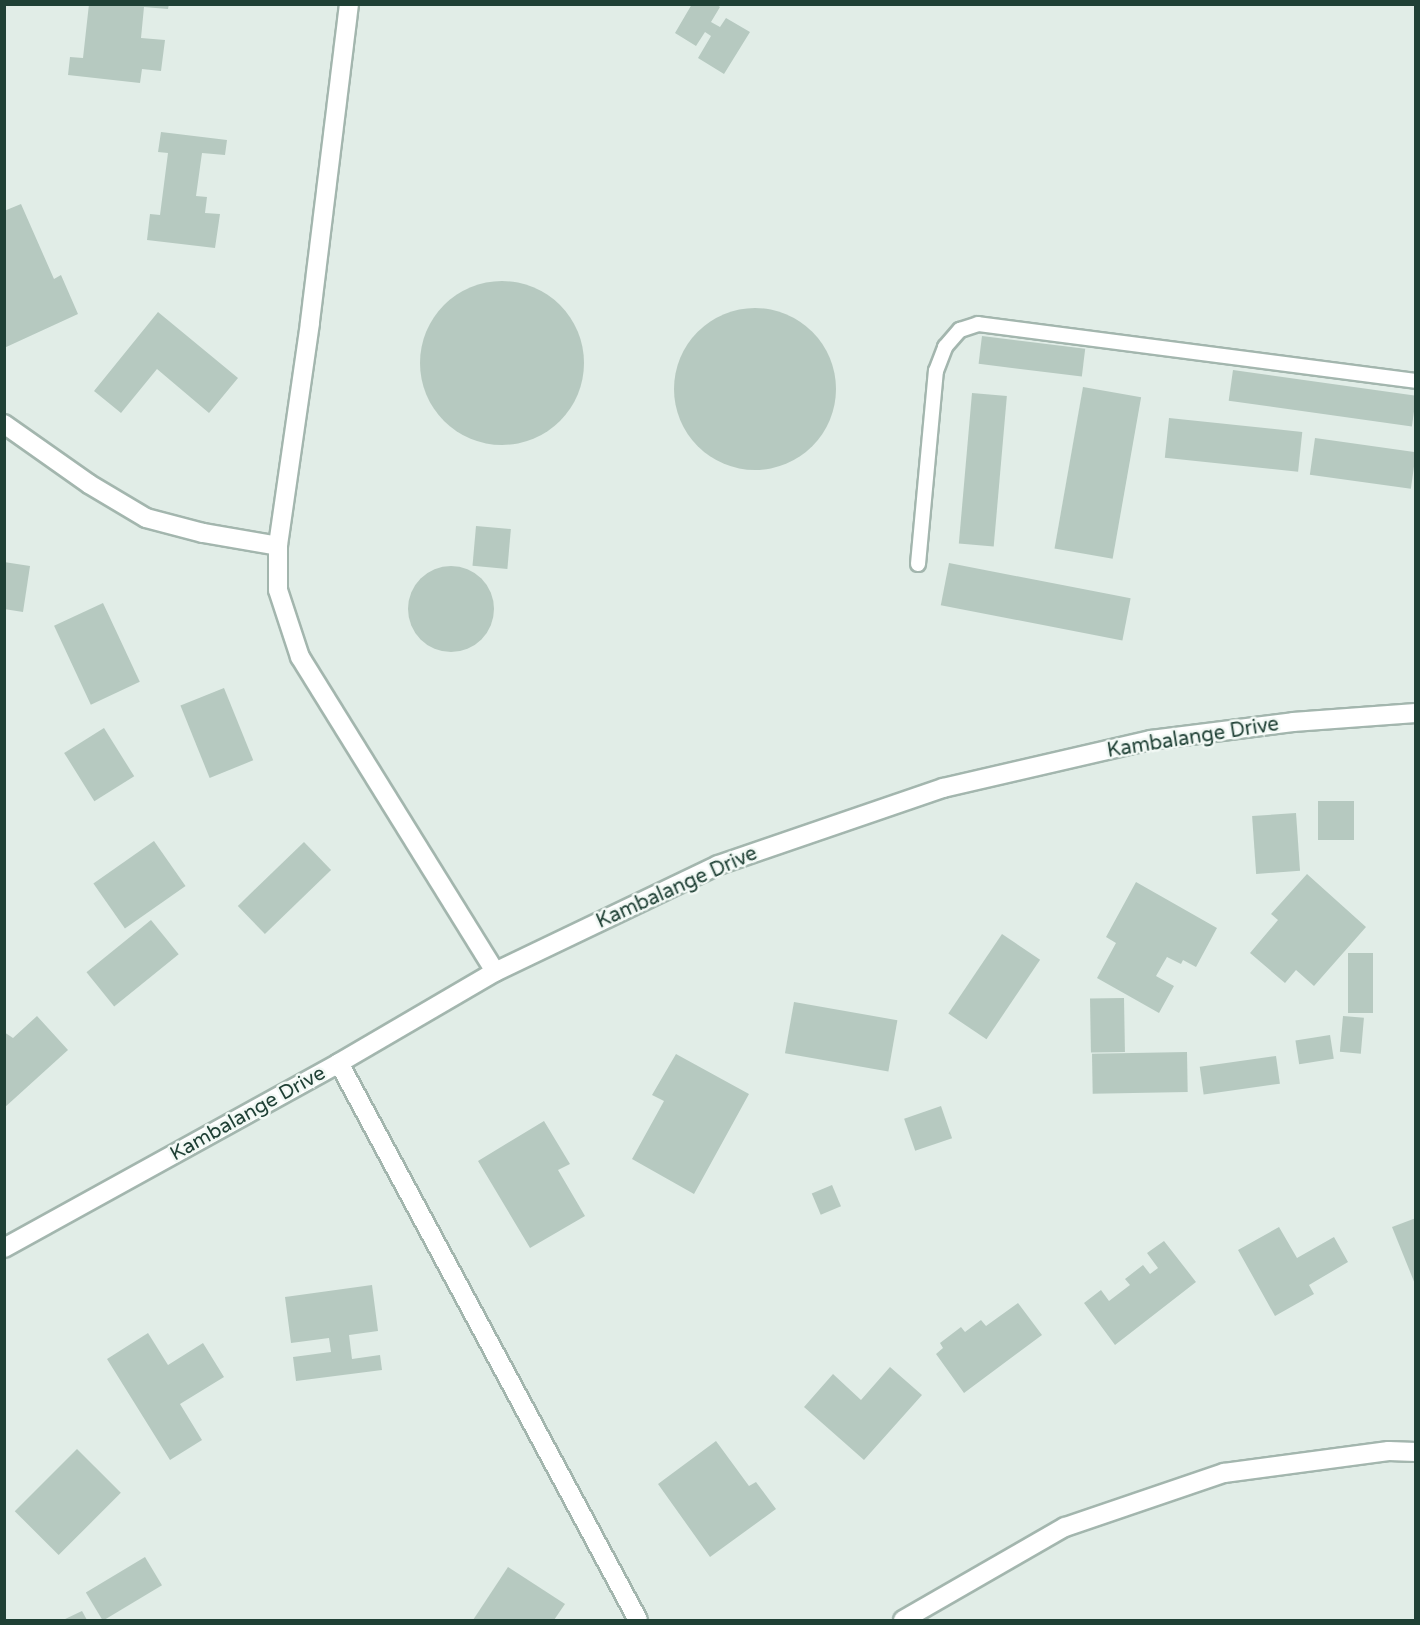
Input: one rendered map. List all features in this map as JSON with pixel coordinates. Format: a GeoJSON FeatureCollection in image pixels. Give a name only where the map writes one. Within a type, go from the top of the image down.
{"type":"FeatureCollection","features":[{"type":"Feature","properties":{"kind":"street"},"geometry":{"type":"LineString","coordinates":[[349,4],[310,323],[278,546],[278,590],[300,657],[495,972]]}},
{"type":"Feature","properties":{"kind":"street"},"geometry":{"type":"LineString","coordinates":[[4,424],[89,484],[146,518],[203,533],[278,546]]}},
{"type":"Feature","properties":{"kind":"street","name":"Kambalange Drive"},"geometry":{"type":"LineString","coordinates":[[4,1248],[339,1063],[495,972],[718,865],[943,788],[1151,740],[1293,722],[1416,713]]}},
{"type":"Feature","properties":{"kind":"street"},"geometry":{"type":"LineString","coordinates":[[339,1063],[638,1620]]}},
{"type":"Feature","properties":{"kind":"street"},"geometry":{"type":"LineString","coordinates":[[903,1620],[1065,1527],[1224,1473],[1389,1451],[1416,1452]]}},
{"type":"Feature","properties":{"kind":"lane"},"geometry":{"type":"LineString","coordinates":[[918,564],[936,371],[945,347],[960,330],[978,324],[1416,381]]}},
{"type":"Feature","properties":{"kind":"building"},"geometry":{"type":"Polygon","coordinates":[[[89,4],[169,4],[168,9],[144,7],[141,38],[165,40],[161,71],[142,69],[140,83],[68,75],[70,57],[83,58],[89,4]]]}},
{"type":"Feature","properties":{"kind":"building"},"geometry":{"type":"Polygon","coordinates":[[[692,4],[716,4],[720,7],[711,22],[720,27],[726,18],[750,32],[724,74],[698,58],[711,36],[705,32],[696,46],[675,33],[692,4]]]}},
{"type":"Feature","properties":{"kind":"building"},"geometry":{"type":"Polygon","coordinates":[[[161,132],[227,140],[225,155],[202,153],[196,196],[207,197],[205,213],[220,214],[215,248],[147,240],[150,214],[160,215],[168,153],[158,152],[161,132]]]}},
{"type":"Feature","properties":{"kind":"building"},"geometry":{"type":"Polygon","coordinates":[[[21,204],[54,279],[61,275],[78,314],[4,348],[4,211],[21,204]]]}},
{"type":"Feature","properties":{"kind":"building"},"geometry":{"type":"Polygon","coordinates":[[[502,281],[533,288],[560,305],[577,332],[584,363],[577,394],[560,421],[533,438],[502,445],[471,438],[444,421],[427,394],[420,363],[427,332],[444,305],[471,288],[502,281]]]}},
{"type":"Feature","properties":{"kind":"building"},"geometry":{"type":"Polygon","coordinates":[[[755,308],[771,309],[786,314],[812,332],[830,358],[835,373],[835,405],[830,420],[812,446],[786,464],[771,469],[755,470],[739,469],[724,464],[698,446],[680,420],[675,405],[674,389],[675,373],[680,358],[698,332],[724,314],[739,309],[755,308]]]}},
{"type":"Feature","properties":{"kind":"building"},"geometry":{"type":"Polygon","coordinates":[[[158,312],[238,378],[209,413],[157,369],[121,413],[94,391],[158,312]]]}},
{"type":"Feature","properties":{"kind":"building"},"geometry":{"type":"Polygon","coordinates":[[[982,336],[1085,349],[1082,376],[979,364],[982,336]]]}},
{"type":"Feature","properties":{"kind":"building"},"geometry":{"type":"Polygon","coordinates":[[[1233,370],[1416,396],[1412,426],[1229,401],[1233,370]]]}},
{"type":"Feature","properties":{"kind":"building"},"geometry":{"type":"Polygon","coordinates":[[[1083,387],[1141,397],[1113,559],[1055,549],[1083,387]]]}},
{"type":"Feature","properties":{"kind":"building"},"geometry":{"type":"Polygon","coordinates":[[[972,393],[1007,396],[994,546],[959,543],[972,393]]]}},
{"type":"Feature","properties":{"kind":"building"},"geometry":{"type":"Polygon","coordinates":[[[1169,418],[1302,432],[1298,472],[1165,458],[1169,418]]]}},
{"type":"Feature","properties":{"kind":"building"},"geometry":{"type":"Polygon","coordinates":[[[1315,438],[1416,452],[1411,489],[1310,475],[1315,438]]]}},
{"type":"Feature","properties":{"kind":"building"},"geometry":{"type":"Polygon","coordinates":[[[476,526],[511,529],[507,569],[473,566],[476,526]]]}},
{"type":"Feature","properties":{"kind":"building"},"geometry":{"type":"Polygon","coordinates":[[[4,562],[30,566],[23,612],[4,609],[4,562]]]}},
{"type":"Feature","properties":{"kind":"building"},"geometry":{"type":"Polygon","coordinates":[[[949,563],[1131,598],[1122,641],[941,605],[949,563]]]}},
{"type":"Feature","properties":{"kind":"building"},"geometry":{"type":"Polygon","coordinates":[[[443,566],[459,566],[482,578],[491,592],[494,609],[491,626],[482,640],[459,652],[443,652],[427,645],[415,633],[408,617],[408,601],[415,585],[427,573],[443,566]]]}},
{"type":"Feature","properties":{"kind":"building"},"geometry":{"type":"Polygon","coordinates":[[[103,603],[140,682],[91,705],[54,626],[103,603]]]}},
{"type":"Feature","properties":{"kind":"building"},"geometry":{"type":"Polygon","coordinates":[[[224,688],[253,760],[210,778],[180,706],[224,688]]]}},
{"type":"Feature","properties":{"kind":"building"},"geometry":{"type":"Polygon","coordinates":[[[104,728],[134,776],[94,801],[64,753],[104,728]]]}},
{"type":"Feature","properties":{"kind":"building"},"geometry":{"type":"Polygon","coordinates":[[[1318,801],[1354,801],[1354,840],[1318,840],[1318,801]]]}},
{"type":"Feature","properties":{"kind":"building"},"geometry":{"type":"Polygon","coordinates":[[[1296,813],[1300,871],[1256,874],[1252,816],[1296,813]]]}},
{"type":"Feature","properties":{"kind":"building"},"geometry":{"type":"Polygon","coordinates":[[[154,841],[186,886],[125,928],[93,883],[154,841]]]}},
{"type":"Feature","properties":{"kind":"building"},"geometry":{"type":"Polygon","coordinates":[[[304,842],[331,870],[265,934],[238,906],[304,842]]]}},
{"type":"Feature","properties":{"kind":"building"},"geometry":{"type":"Polygon","coordinates":[[[1307,874],[1366,927],[1314,986],[1296,970],[1285,983],[1250,953],[1278,920],[1271,914],[1307,874]]]}},
{"type":"Feature","properties":{"kind":"building"},"geometry":{"type":"Polygon","coordinates":[[[1136,882],[1217,928],[1196,967],[1183,960],[1181,964],[1167,957],[1156,976],[1174,986],[1159,1013],[1097,978],[1116,943],[1106,937],[1136,882]]]}},
{"type":"Feature","properties":{"kind":"building"},"geometry":{"type":"Polygon","coordinates":[[[151,920],[179,954],[114,1006],[86,972],[151,920]]]}},
{"type":"Feature","properties":{"kind":"building"},"geometry":{"type":"Polygon","coordinates":[[[1002,934],[1040,960],[986,1039],[948,1014],[1002,934]]]}},
{"type":"Feature","properties":{"kind":"building"},"geometry":{"type":"Polygon","coordinates":[[[1348,953],[1373,953],[1373,1013],[1348,1013],[1348,953]]]}},
{"type":"Feature","properties":{"kind":"building"},"geometry":{"type":"Polygon","coordinates":[[[1124,998],[1125,1052],[1091,1053],[1090,999],[1124,998]]]}},
{"type":"Feature","properties":{"kind":"building"},"geometry":{"type":"Polygon","coordinates":[[[794,1002],[897,1020],[888,1071],[785,1053],[794,1002]]]}},
{"type":"Feature","properties":{"kind":"building"},"geometry":{"type":"Polygon","coordinates":[[[37,1016],[68,1050],[4,1108],[4,1032],[13,1038],[37,1016]]]}},
{"type":"Feature","properties":{"kind":"building"},"geometry":{"type":"Polygon","coordinates":[[[1343,1016],[1364,1018],[1361,1054],[1340,1052],[1343,1016]]]}},
{"type":"Feature","properties":{"kind":"building"},"geometry":{"type":"Polygon","coordinates":[[[1330,1035],[1334,1059],[1299,1064],[1295,1040],[1330,1035]]]}},
{"type":"Feature","properties":{"kind":"building"},"geometry":{"type":"Polygon","coordinates":[[[1187,1052],[1188,1092],[1093,1094],[1092,1054],[1187,1052]]]}},
{"type":"Feature","properties":{"kind":"building"},"geometry":{"type":"Polygon","coordinates":[[[676,1054],[749,1094],[694,1194],[632,1159],[664,1101],[652,1095],[676,1054]]]}},
{"type":"Feature","properties":{"kind":"building"},"geometry":{"type":"Polygon","coordinates":[[[1276,1056],[1280,1084],[1204,1094],[1200,1067],[1276,1056]]]}},
{"type":"Feature","properties":{"kind":"building"},"geometry":{"type":"Polygon","coordinates":[[[941,1106],[952,1138],[915,1151],[904,1119],[941,1106]]]}},
{"type":"Feature","properties":{"kind":"building"},"geometry":{"type":"Polygon","coordinates":[[[544,1121],[570,1164],[558,1170],[585,1216],[530,1248],[478,1161],[544,1121]]]}},
{"type":"Feature","properties":{"kind":"building"},"geometry":{"type":"Polygon","coordinates":[[[832,1185],[841,1206],[821,1215],[812,1194],[832,1185]]]}},
{"type":"Feature","properties":{"kind":"building"},"geometry":{"type":"Polygon","coordinates":[[[1416,1218],[1416,1284],[1415,1284],[1392,1227],[1416,1218]]]}},
{"type":"Feature","properties":{"kind":"building"},"geometry":{"type":"Polygon","coordinates":[[[1279,1227],[1297,1258],[1334,1237],[1348,1262],[1309,1285],[1314,1294],[1275,1316],[1238,1250],[1279,1227]]]}},
{"type":"Feature","properties":{"kind":"building"},"geometry":{"type":"Polygon","coordinates":[[[1164,1241],[1196,1282],[1115,1345],[1084,1303],[1101,1290],[1109,1301],[1130,1285],[1125,1279],[1143,1265],[1150,1274],[1158,1268],[1147,1253],[1164,1241]]]}},
{"type":"Feature","properties":{"kind":"building"},"geometry":{"type":"Polygon","coordinates":[[[372,1285],[378,1331],[349,1335],[352,1359],[380,1355],[382,1370],[296,1381],[293,1357],[331,1352],[329,1338],[291,1343],[285,1297],[372,1285]]]}},
{"type":"Feature","properties":{"kind":"building"},"geometry":{"type":"Polygon","coordinates":[[[1018,1303],[1042,1335],[964,1393],[936,1354],[943,1348],[940,1343],[961,1327],[965,1332],[981,1320],[986,1326],[1018,1303]]]}},
{"type":"Feature","properties":{"kind":"building"},"geometry":{"type":"Polygon","coordinates":[[[148,1333],[168,1365],[203,1343],[224,1377],[180,1404],[202,1440],[170,1460],[107,1359],[148,1333]]]}},
{"type":"Feature","properties":{"kind":"building"},"geometry":{"type":"Polygon","coordinates":[[[890,1367],[922,1395],[864,1460],[804,1407],[833,1374],[861,1400],[890,1367]]]}},
{"type":"Feature","properties":{"kind":"building"},"geometry":{"type":"Polygon","coordinates":[[[716,1441],[749,1486],[756,1482],[776,1509],[710,1557],[658,1484],[716,1441]]]}},
{"type":"Feature","properties":{"kind":"building"},"geometry":{"type":"Polygon","coordinates":[[[77,1449],[121,1493],[59,1555],[15,1511],[77,1449]]]}},
{"type":"Feature","properties":{"kind":"building"},"geometry":{"type":"Polygon","coordinates":[[[145,1557],[162,1585],[104,1620],[86,1593],[145,1557]]]}},
{"type":"Feature","properties":{"kind":"building"},"geometry":{"type":"Polygon","coordinates":[[[508,1567],[565,1604],[554,1620],[473,1620],[508,1567]]]}},
{"type":"Feature","properties":{"kind":"building"},"geometry":{"type":"Polygon","coordinates":[[[82,1611],[87,1620],[63,1620],[82,1611]]]}}]}
